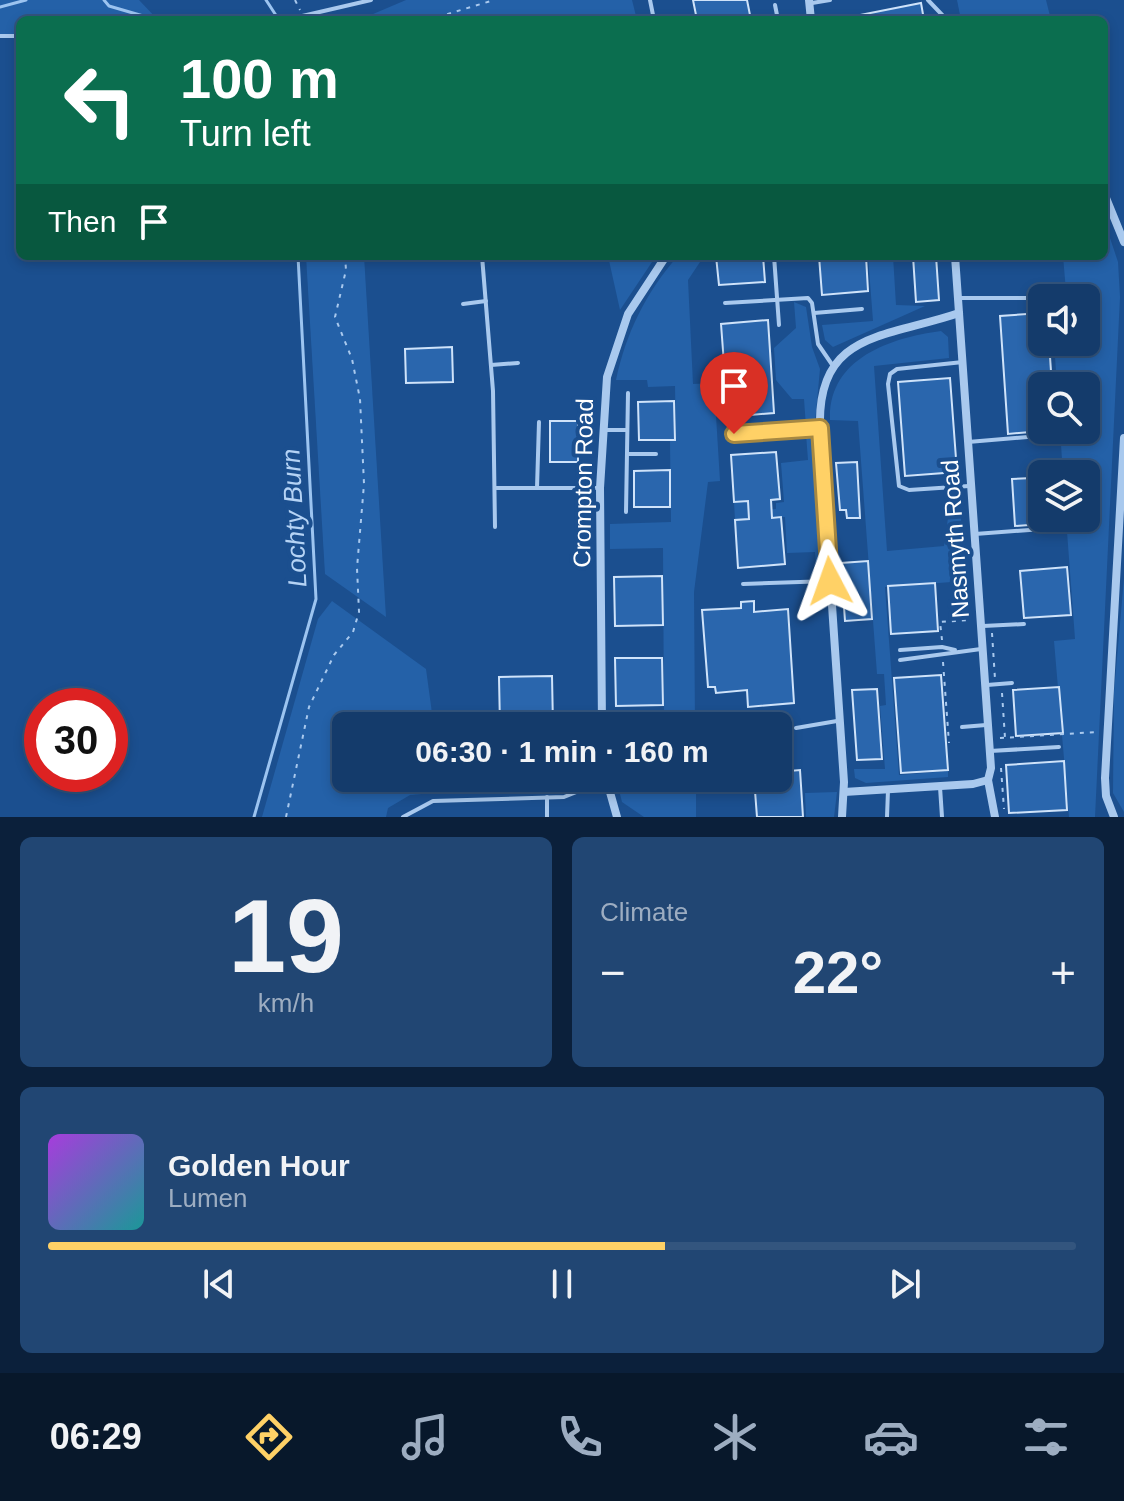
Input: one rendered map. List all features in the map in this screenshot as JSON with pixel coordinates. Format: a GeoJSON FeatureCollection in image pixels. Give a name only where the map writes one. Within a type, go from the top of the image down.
{"type":"FeatureCollection","features":[{"type":"Feature","properties":{"kind":"street"},"geometry":{"type":"LineString","coordinates":[[1108,203],[1124,242]]}},
{"type":"Feature","properties":{"kind":"street","name":"Crompton Road"},"geometry":{"type":"LineString","coordinates":[[602,712],[600,488],[607,377],[619,333],[638,294],[663,260]]}},
{"type":"Feature","properties":{"kind":"street","name":"Nasmyth Road"},"geometry":{"type":"LineString","coordinates":[[955,260],[988,724],[995,751],[988,780],[995,817]]}},
{"type":"Feature","properties":{"kind":"street"},"geometry":{"type":"LineString","coordinates":[[842,817],[844,792],[840,721],[820,428],[822,389],[833,366],[861,344],[959,313]]}},
{"type":"Feature","properties":{"kind":"street"},"geometry":{"type":"LineString","coordinates":[[1114,817],[1106,796],[1105,778],[1124,438]]}},
{"type":"Feature","properties":{"kind":"street"},"geometry":{"type":"LineString","coordinates":[[844,792],[940,787],[988,780]]}},
{"type":"Feature","properties":{"kind":"street"},"geometry":{"type":"LineString","coordinates":[[610,792],[617,817]]}},
{"type":"Feature","properties":{"kind":"lane"},"geometry":{"type":"LineString","coordinates":[[297,16],[371,0]]}},
{"type":"Feature","properties":{"kind":"lane"},"geometry":{"type":"LineString","coordinates":[[809,2],[830,0]]}},
{"type":"Feature","properties":{"kind":"lane"},"geometry":{"type":"LineString","coordinates":[[928,0],[943,16]]}},
{"type":"Feature","properties":{"kind":"lane"},"geometry":{"type":"LineString","coordinates":[[775,5],[777,16]]}},
{"type":"Feature","properties":{"kind":"lane"},"geometry":{"type":"LineString","coordinates":[[482,260],[491,365],[495,527]]}},
{"type":"Feature","properties":{"kind":"lane"},"geometry":{"type":"LineString","coordinates":[[774,260],[779,325]]}},
{"type":"Feature","properties":{"kind":"lane"},"geometry":{"type":"LineString","coordinates":[[725,303],[805,297],[812,303],[818,344],[833,366]]}},
{"type":"Feature","properties":{"kind":"lane"},"geometry":{"type":"LineString","coordinates":[[958,298],[1028,298]]}},
{"type":"Feature","properties":{"kind":"lane"},"geometry":{"type":"LineString","coordinates":[[463,304],[486,301]]}},
{"type":"Feature","properties":{"kind":"lane"},"geometry":{"type":"LineString","coordinates":[[814,313],[862,309]]}},
{"type":"Feature","properties":{"kind":"lane"},"geometry":{"type":"LineString","coordinates":[[963,362],[897,369],[890,374],[888,384],[899,486],[909,490],[972,485]]}},
{"type":"Feature","properties":{"kind":"lane"},"geometry":{"type":"LineString","coordinates":[[491,365],[518,363]]}},
{"type":"Feature","properties":{"kind":"lane"},"geometry":{"type":"LineString","coordinates":[[626,512],[628,393]]}},
{"type":"Feature","properties":{"kind":"lane"},"geometry":{"type":"LineString","coordinates":[[537,488],[539,422]]}},
{"type":"Feature","properties":{"kind":"lane"},"geometry":{"type":"LineString","coordinates":[[734,434],[820,428]]}},
{"type":"Feature","properties":{"kind":"lane"},"geometry":{"type":"LineString","coordinates":[[602,431],[627,430]]}},
{"type":"Feature","properties":{"kind":"lane"},"geometry":{"type":"LineString","coordinates":[[968,442],[1028,437]]}},
{"type":"Feature","properties":{"kind":"lane"},"geometry":{"type":"LineString","coordinates":[[627,454],[656,454]]}},
{"type":"Feature","properties":{"kind":"lane"},"geometry":{"type":"LineString","coordinates":[[495,488],[600,488]]}},
{"type":"Feature","properties":{"kind":"lane"},"geometry":{"type":"LineString","coordinates":[[975,534],[1028,530]]}},
{"type":"Feature","properties":{"kind":"lane"},"geometry":{"type":"LineString","coordinates":[[743,584],[830,581]]}},
{"type":"Feature","properties":{"kind":"lane"},"geometry":{"type":"LineString","coordinates":[[981,626],[1024,624]]}},
{"type":"Feature","properties":{"kind":"lane"},"geometry":{"type":"LineString","coordinates":[[900,650],[942,647],[957,650]]}},
{"type":"Feature","properties":{"kind":"lane"},"geometry":{"type":"LineString","coordinates":[[900,660],[983,648]]}},
{"type":"Feature","properties":{"kind":"lane"},"geometry":{"type":"LineString","coordinates":[[986,685],[1012,683]]}},
{"type":"Feature","properties":{"kind":"lane"},"geometry":{"type":"LineString","coordinates":[[796,728],[840,721]]}},
{"type":"Feature","properties":{"kind":"lane"},"geometry":{"type":"LineString","coordinates":[[962,727],[988,724]]}},
{"type":"Feature","properties":{"kind":"lane"},"geometry":{"type":"LineString","coordinates":[[995,751],[1059,747]]}},
{"type":"Feature","properties":{"kind":"lane"},"geometry":{"type":"LineString","coordinates":[[940,787],[942,817]]}},
{"type":"Feature","properties":{"kind":"lane"},"geometry":{"type":"LineString","coordinates":[[887,817],[888,790]]}},
{"type":"Feature","properties":{"kind":"lane"},"geometry":{"type":"LineString","coordinates":[[403,817],[433,801],[547,797],[573,792]]}},
{"type":"Feature","properties":{"kind":"lane"},"geometry":{"type":"LineString","coordinates":[[547,797],[547,817]]}},
{"type":"Feature","properties":{"kind":"path"},"geometry":{"type":"LineString","coordinates":[[295,0],[303,14]]}},
{"type":"Feature","properties":{"kind":"path"},"geometry":{"type":"LineString","coordinates":[[441,16],[494,0]]}},
{"type":"Feature","properties":{"kind":"path"},"geometry":{"type":"LineString","coordinates":[[286,817],[309,707],[334,655],[353,632],[359,612],[357,568],[364,484],[359,391],[335,317],[346,270],[345,260]]}},
{"type":"Feature","properties":{"kind":"path"},"geometry":{"type":"LineString","coordinates":[[942,647],[940,622],[969,620]]}},
{"type":"Feature","properties":{"kind":"path"},"geometry":{"type":"LineString","coordinates":[[992,626],[1007,738],[1090,732]]}},
{"type":"Feature","properties":{"kind":"path"},"geometry":{"type":"LineString","coordinates":[[943,655],[949,743]]}},
{"type":"Feature","properties":{"kind":"path"},"geometry":{"type":"LineString","coordinates":[[995,751],[1004,817]]}},
{"type":"Feature","properties":{"kind":"shaded area"},"geometry":{"type":"Polygon","coordinates":[[[0,0],[139,0],[154,16],[16,16],[16,36],[0,36],[0,0]]]}},
{"type":"Feature","properties":{"kind":"shaded area"},"geometry":{"type":"Polygon","coordinates":[[[406,0],[632,0],[636,16],[368,16],[406,0]]]}},
{"type":"Feature","properties":{"kind":"shaded area"},"geometry":{"type":"Polygon","coordinates":[[[957,0],[1046,0],[1050,16],[960,16],[957,0]]]}},
{"type":"Feature","properties":{"kind":"shaded area"},"geometry":{"type":"Polygon","coordinates":[[[1108,232],[1118,262],[1120,297],[1095,817],[1069,817],[1054,641],[1075,639],[1067,532],[1100,532],[1100,460],[1062,460],[1061,444],[1100,444],[1100,372],[1056,372],[1055,356],[1100,356],[1100,284],[1065,284],[1063,260],[1108,260],[1108,232]]]}},
{"type":"Feature","properties":{"kind":"shaded area"},"geometry":{"type":"Polygon","coordinates":[[[306,260],[364,260],[386,617],[325,574],[306,260]]]}},
{"type":"Feature","properties":{"kind":"shaded area"},"geometry":{"type":"Polygon","coordinates":[[[609,260],[653,260],[620,310],[609,260]]]}},
{"type":"Feature","properties":{"kind":"shaded area"},"geometry":{"type":"Polygon","coordinates":[[[675,260],[701,260],[688,280],[693,384],[714,383],[720,481],[708,482],[694,592],[695,712],[664,712],[663,548],[610,549],[610,524],[671,522],[670,441],[676,441],[675,386],[648,387],[647,380],[616,380],[625,346],[656,284],[675,260]]]}},
{"type":"Feature","properties":{"kind":"shaded area"},"geometry":{"type":"Polygon","coordinates":[[[868,260],[893,260],[896,305],[925,306],[833,347],[825,340],[822,325],[873,321],[868,260]]]}},
{"type":"Feature","properties":{"kind":"shaded area"},"geometry":{"type":"Polygon","coordinates":[[[794,302],[806,307],[812,347],[820,369],[815,423],[806,427],[804,399],[792,399],[776,380],[774,348],[796,328],[794,302]]]}},
{"type":"Feature","properties":{"kind":"shaded area"},"geometry":{"type":"Polygon","coordinates":[[[941,331],[948,337],[949,358],[874,366],[887,551],[944,546],[950,504],[960,503],[965,581],[885,587],[899,775],[948,771],[948,777],[866,783],[855,778],[854,769],[885,769],[880,706],[886,705],[884,674],[877,674],[858,421],[830,420],[832,399],[839,381],[865,355],[901,339],[941,331]]]}},
{"type":"Feature","properties":{"kind":"shaded area"},"geometry":{"type":"Polygon","coordinates":[[[806,434],[814,440],[823,570],[817,577],[815,552],[787,553],[785,517],[735,520],[734,502],[748,501],[749,511],[776,509],[776,503],[784,502],[781,463],[808,460],[806,434]]]}},
{"type":"Feature","properties":{"kind":"shaded area"},"geometry":{"type":"Polygon","coordinates":[[[1124,578],[1124,812],[1113,793],[1114,692],[1124,578]]]}},
{"type":"Feature","properties":{"kind":"shaded area"},"geometry":{"type":"Polygon","coordinates":[[[332,601],[426,669],[432,712],[332,712],[332,792],[444,792],[410,795],[388,808],[386,817],[262,817],[318,619],[332,601]]]}},
{"type":"Feature","properties":{"kind":"shaded area"},"geometry":{"type":"Polygon","coordinates":[[[620,792],[696,792],[696,817],[644,817],[622,802],[620,792]]]}},
{"type":"Feature","properties":{"kind":"shaded area"},"geometry":{"type":"Polygon","coordinates":[[[837,792],[834,817],[806,817],[805,793],[837,792]]]}},
{"type":"Feature","properties":{"kind":"building"},"geometry":{"type":"Polygon","coordinates":[[[693,0],[747,0],[750,16],[696,16],[693,0]]]}},
{"type":"Feature","properties":{"kind":"building"},"geometry":{"type":"Polygon","coordinates":[[[921,3],[923,16],[855,16],[921,3]]]}},
{"type":"Feature","properties":{"kind":"building"},"geometry":{"type":"Polygon","coordinates":[[[716,260],[763,260],[765,282],[719,285],[716,260]]]}},
{"type":"Feature","properties":{"kind":"building"},"geometry":{"type":"Polygon","coordinates":[[[819,260],[866,260],[868,291],[822,295],[819,260]]]}},
{"type":"Feature","properties":{"kind":"building"},"geometry":{"type":"Polygon","coordinates":[[[913,260],[936,260],[939,300],[916,302],[913,260]]]}},
{"type":"Feature","properties":{"kind":"building"},"geometry":{"type":"Polygon","coordinates":[[[1028,314],[1028,356],[1050,356],[1051,372],[1028,372],[1028,432],[1008,434],[1000,316],[1028,314]]]}},
{"type":"Feature","properties":{"kind":"building"},"geometry":{"type":"Polygon","coordinates":[[[768,320],[774,413],[728,417],[721,324],[768,320]]]}},
{"type":"Feature","properties":{"kind":"building"},"geometry":{"type":"Polygon","coordinates":[[[452,347],[453,382],[406,383],[405,349],[452,347]]]}},
{"type":"Feature","properties":{"kind":"building"},"geometry":{"type":"Polygon","coordinates":[[[950,378],[957,472],[905,476],[898,382],[950,378]]]}},
{"type":"Feature","properties":{"kind":"building"},"geometry":{"type":"Polygon","coordinates":[[[674,401],[675,440],[639,440],[638,402],[674,401]]]}},
{"type":"Feature","properties":{"kind":"building"},"geometry":{"type":"Polygon","coordinates":[[[550,421],[578,421],[578,462],[550,462],[550,421]]]}},
{"type":"Feature","properties":{"kind":"building"},"geometry":{"type":"Polygon","coordinates":[[[776,452],[780,499],[771,500],[772,518],[781,517],[785,564],[738,568],[735,520],[749,519],[748,501],[734,502],[731,455],[776,452]]]}},
{"type":"Feature","properties":{"kind":"building"},"geometry":{"type":"Polygon","coordinates":[[[857,462],[860,518],[847,518],[846,510],[840,510],[836,463],[857,462]]]}},
{"type":"Feature","properties":{"kind":"building"},"geometry":{"type":"Polygon","coordinates":[[[670,470],[670,507],[634,507],[634,471],[670,470]]]}},
{"type":"Feature","properties":{"kind":"building"},"geometry":{"type":"Polygon","coordinates":[[[1028,478],[1028,525],[1015,526],[1012,479],[1028,478]]]}},
{"type":"Feature","properties":{"kind":"building"},"geometry":{"type":"Polygon","coordinates":[[[868,561],[872,619],[845,621],[841,563],[868,561]]]}},
{"type":"Feature","properties":{"kind":"building"},"geometry":{"type":"Polygon","coordinates":[[[1067,567],[1071,615],[1024,618],[1020,571],[1067,567]]]}},
{"type":"Feature","properties":{"kind":"building"},"geometry":{"type":"Polygon","coordinates":[[[662,576],[663,625],[615,626],[614,577],[662,576]]]}},
{"type":"Feature","properties":{"kind":"building"},"geometry":{"type":"Polygon","coordinates":[[[935,583],[938,631],[891,634],[888,586],[935,583]]]}},
{"type":"Feature","properties":{"kind":"building"},"geometry":{"type":"Polygon","coordinates":[[[754,601],[754,612],[788,609],[794,703],[748,707],[747,690],[716,693],[715,687],[708,687],[702,610],[741,608],[741,602],[754,601]]]}},
{"type":"Feature","properties":{"kind":"building"},"geometry":{"type":"Polygon","coordinates":[[[615,658],[662,658],[663,705],[616,706],[615,658]]]}},
{"type":"Feature","properties":{"kind":"building"},"geometry":{"type":"Polygon","coordinates":[[[941,675],[948,770],[901,773],[894,678],[941,675]]]}},
{"type":"Feature","properties":{"kind":"building"},"geometry":{"type":"Polygon","coordinates":[[[552,676],[553,712],[500,712],[499,677],[552,676]]]}},
{"type":"Feature","properties":{"kind":"building"},"geometry":{"type":"Polygon","coordinates":[[[1059,687],[1063,733],[1016,736],[1013,690],[1059,687]]]}},
{"type":"Feature","properties":{"kind":"building"},"geometry":{"type":"Polygon","coordinates":[[[877,689],[882,759],[857,760],[852,690],[877,689]]]}},
{"type":"Feature","properties":{"kind":"building"},"geometry":{"type":"Polygon","coordinates":[[[1064,761],[1067,810],[1009,813],[1006,765],[1064,761]]]}},
{"type":"Feature","properties":{"kind":"building"},"geometry":{"type":"Polygon","coordinates":[[[800,770],[803,817],[757,817],[755,792],[792,792],[792,771],[800,770]]]}},
{"type":"Feature","properties":{"kind":"waterway"},"geometry":{"type":"LineString","coordinates":[[0,7],[26,0]]}},
{"type":"Feature","properties":{"kind":"waterway"},"geometry":{"type":"LineString","coordinates":[[104,0],[109,6],[143,16]]}},
{"type":"Feature","properties":{"kind":"waterway","name":"Lochty Burn"},"geometry":{"type":"LineString","coordinates":[[266,0],[276,16]]}},
{"type":"Feature","properties":{"kind":"waterway","name":"Lochty Burn"},"geometry":{"type":"LineString","coordinates":[[254,817],[316,599],[298,260]]}},
{"type":"Feature","properties":{"kind":"route"},"geometry":{"type":"LineString","coordinates":[[734,434],[820,428],[830,581]]}}]}
